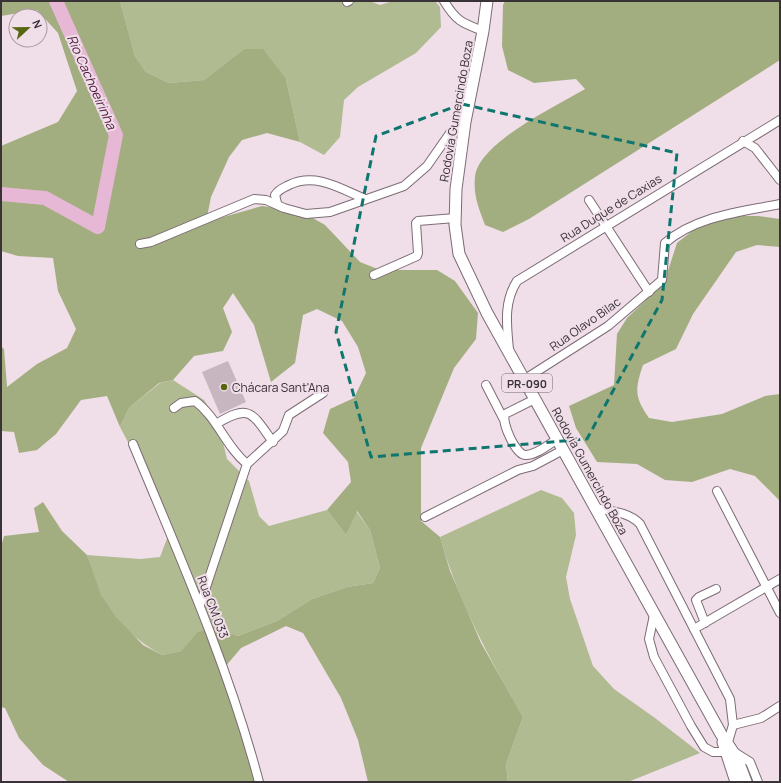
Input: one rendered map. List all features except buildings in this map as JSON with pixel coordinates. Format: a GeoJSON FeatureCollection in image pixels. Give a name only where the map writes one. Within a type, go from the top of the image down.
{"type":"FeatureCollection","features":[{"type":"Feature","properties":{"kind":"main road","name":"Rodovia Gumercindo Boza"},"geometry":{"type":"LineString","coordinates":[[487,1],[483,31],[465,122],[456,189],[455,218],[459,254],[487,313],[525,379],[556,440],[563,450],[727,745],[746,782]]}},
{"type":"Feature","properties":{"kind":"main road","name":"Rodovia Gumercindo Boza"},"geometry":{"type":"LineString","coordinates":[[727,745],[736,782]]}},
{"type":"Feature","properties":{"kind":"street"},"geometry":{"type":"LineString","coordinates":[[444,1],[452,15],[460,22],[483,31]]}},
{"type":"Feature","properties":{"kind":"street","name":"Rua Duque de Caxias"},"geometry":{"type":"LineString","coordinates":[[509,351],[506,322],[507,301],[517,281],[743,141],[780,120]]}},
{"type":"Feature","properties":{"kind":"street"},"geometry":{"type":"LineString","coordinates":[[140,244],[151,242],[254,199],[277,203],[284,208],[306,214],[330,212],[404,186],[427,166],[450,133],[465,122]]}},
{"type":"Feature","properties":{"kind":"street"},"geometry":{"type":"LineString","coordinates":[[743,141],[755,148],[780,180]]}},
{"type":"Feature","properties":{"kind":"street"},"geometry":{"type":"LineString","coordinates":[[277,203],[275,195],[278,190],[303,180],[323,181],[365,199]]}},
{"type":"Feature","properties":{"kind":"street"},"geometry":{"type":"LineString","coordinates":[[588,200],[649,292]]}},
{"type":"Feature","properties":{"kind":"street","name":"Rua Olavo Bilac"},"geometry":{"type":"LineString","coordinates":[[525,379],[608,326],[662,280],[665,243],[678,232],[693,224],[780,204]]}},
{"type":"Feature","properties":{"kind":"street"},"geometry":{"type":"LineString","coordinates":[[374,275],[417,256],[416,224],[418,221],[455,218]]}},
{"type":"Feature","properties":{"kind":"street"},"geometry":{"type":"LineString","coordinates":[[486,385],[519,454],[525,456],[533,454],[556,440]]}},
{"type":"Feature","properties":{"kind":"street"},"geometry":{"type":"LineString","coordinates":[[200,605],[247,464],[273,442],[283,431],[290,415],[323,393]]}},
{"type":"Feature","properties":{"kind":"street"},"geometry":{"type":"LineString","coordinates":[[503,418],[505,414],[535,399]]}},
{"type":"Feature","properties":{"kind":"street"},"geometry":{"type":"LineString","coordinates":[[174,408],[181,403],[195,401],[204,407],[226,440],[247,464]]}},
{"type":"Feature","properties":{"kind":"street"},"geometry":{"type":"LineString","coordinates":[[216,424],[236,412],[243,412],[255,418],[273,442]]}},
{"type":"Feature","properties":{"kind":"street","name":"Rua CM 033"},"geometry":{"type":"LineString","coordinates":[[133,444],[200,605],[245,730],[259,782]]}},
{"type":"Feature","properties":{"kind":"street"},"geometry":{"type":"LineString","coordinates":[[425,517],[518,470],[533,466],[563,450]]}},
{"type":"Feature","properties":{"kind":"street"},"geometry":{"type":"LineString","coordinates":[[717,491],[780,613]]}},
{"type":"Feature","properties":{"kind":"street"},"geometry":{"type":"LineString","coordinates":[[594,508],[627,515],[634,518],[640,524],[730,699],[733,725],[727,745],[713,752],[704,747],[654,657],[650,639],[654,615]]}},
{"type":"Feature","properties":{"kind":"street"},"geometry":{"type":"LineString","coordinates":[[694,629],[780,579]]}},
{"type":"Feature","properties":{"kind":"street"},"geometry":{"type":"LineString","coordinates":[[705,623],[696,600],[716,588]]}},
{"type":"Feature","properties":{"kind":"street"},"geometry":{"type":"LineString","coordinates":[[733,725],[761,718],[780,706]]}},
{"type":"Feature","properties":{"kind":"street"},"geometry":{"type":"LineString","coordinates":[[727,745],[750,762],[758,782]]}},
{"type":"Feature","properties":{"kind":"highlighted area"},"geometry":{"type":"Polygon","coordinates":[[[462,104],[677,153],[662,300],[587,439],[371,457],[336,332],[376,136],[462,104]]]}},
{"type":"Feature","properties":{"kind":"green space"},"geometry":{"type":"Polygon","coordinates":[[[1,1],[120,1],[135,56],[146,72],[169,83],[204,80],[244,49],[263,49],[286,79],[300,142],[267,133],[242,140],[229,157],[211,197],[206,222],[262,206],[302,212],[325,225],[360,262],[380,270],[437,270],[455,281],[478,313],[476,339],[454,368],[421,448],[421,521],[440,537],[450,571],[481,643],[523,717],[506,764],[508,782],[368,782],[358,740],[341,698],[303,633],[286,626],[241,648],[225,667],[238,726],[260,782],[69,782],[43,765],[19,738],[5,708],[1,707],[1,547],[4,536],[39,532],[34,508],[43,502],[62,531],[87,555],[101,595],[116,617],[143,645],[162,655],[181,651],[198,632],[214,627],[238,636],[277,621],[312,599],[347,587],[373,583],[380,568],[370,530],[357,511],[346,535],[327,510],[351,482],[348,462],[323,433],[330,409],[354,398],[366,373],[358,347],[342,321],[317,309],[303,315],[295,363],[271,382],[254,325],[233,293],[223,308],[232,332],[223,351],[194,356],[173,380],[159,383],[129,408],[120,427],[107,396],[81,400],[56,434],[37,450],[19,453],[14,432],[1,431],[1,346],[4,349],[7,387],[37,364],[67,348],[76,329],[58,291],[53,258],[18,256],[1,251],[1,146],[58,122],[77,91],[58,33],[48,22],[48,8],[8,8],[8,15],[1,16],[1,1]]]}},
{"type":"Feature","properties":{"kind":"green space"},"geometry":{"type":"Polygon","coordinates":[[[120,1],[370,1],[380,5],[393,1],[435,1],[440,7],[441,27],[416,53],[358,87],[344,100],[340,137],[324,155],[300,142],[286,79],[244,49],[204,80],[169,83],[146,72],[135,56],[120,1]]]}},
{"type":"Feature","properties":{"kind":"green space"},"geometry":{"type":"Polygon","coordinates":[[[505,1],[780,1],[780,60],[529,219],[503,232],[485,225],[477,202],[475,177],[480,164],[490,151],[504,138],[539,115],[585,89],[576,79],[534,83],[508,70],[502,46],[503,5],[505,1]]]}},
{"type":"Feature","properties":{"kind":"green space"},"geometry":{"type":"Polygon","coordinates":[[[733,216],[758,216],[780,219],[780,247],[757,245],[736,252],[693,314],[676,349],[643,365],[638,380],[637,393],[644,411],[649,418],[672,422],[722,414],[765,396],[780,394],[780,501],[755,476],[730,469],[692,482],[665,480],[637,464],[597,462],[576,428],[569,406],[614,385],[617,334],[627,318],[664,283],[677,243],[701,224],[733,216]]]}},
{"type":"Feature","properties":{"kind":"green space"},"geometry":{"type":"Polygon","coordinates":[[[173,380],[204,400],[218,422],[227,459],[249,481],[259,516],[269,526],[327,510],[346,535],[356,511],[370,530],[380,568],[373,583],[347,587],[312,599],[277,621],[238,636],[214,627],[199,632],[181,651],[162,655],[135,637],[119,622],[101,595],[87,555],[140,559],[160,557],[168,536],[140,465],[120,427],[129,408],[160,383],[173,380]]]}},
{"type":"Feature","properties":{"kind":"green space"},"geometry":{"type":"Polygon","coordinates":[[[541,490],[562,498],[574,513],[576,535],[566,577],[570,599],[593,666],[614,689],[655,718],[700,753],[628,782],[508,782],[506,764],[523,717],[476,630],[456,585],[440,537],[541,490]]]}},
{"type":"Feature","properties":{"kind":"waterway","name":"Rio Cachoeirinha"},"geometry":{"type":"LineString","coordinates":[[1,194],[45,198],[98,227],[116,135],[56,1]]}},
{"type":"Feature","properties":{"kind":"place","name":"Chácara Sant'Ana"},"geometry":{"type":"Point","coordinates":[224,387]}}]}
